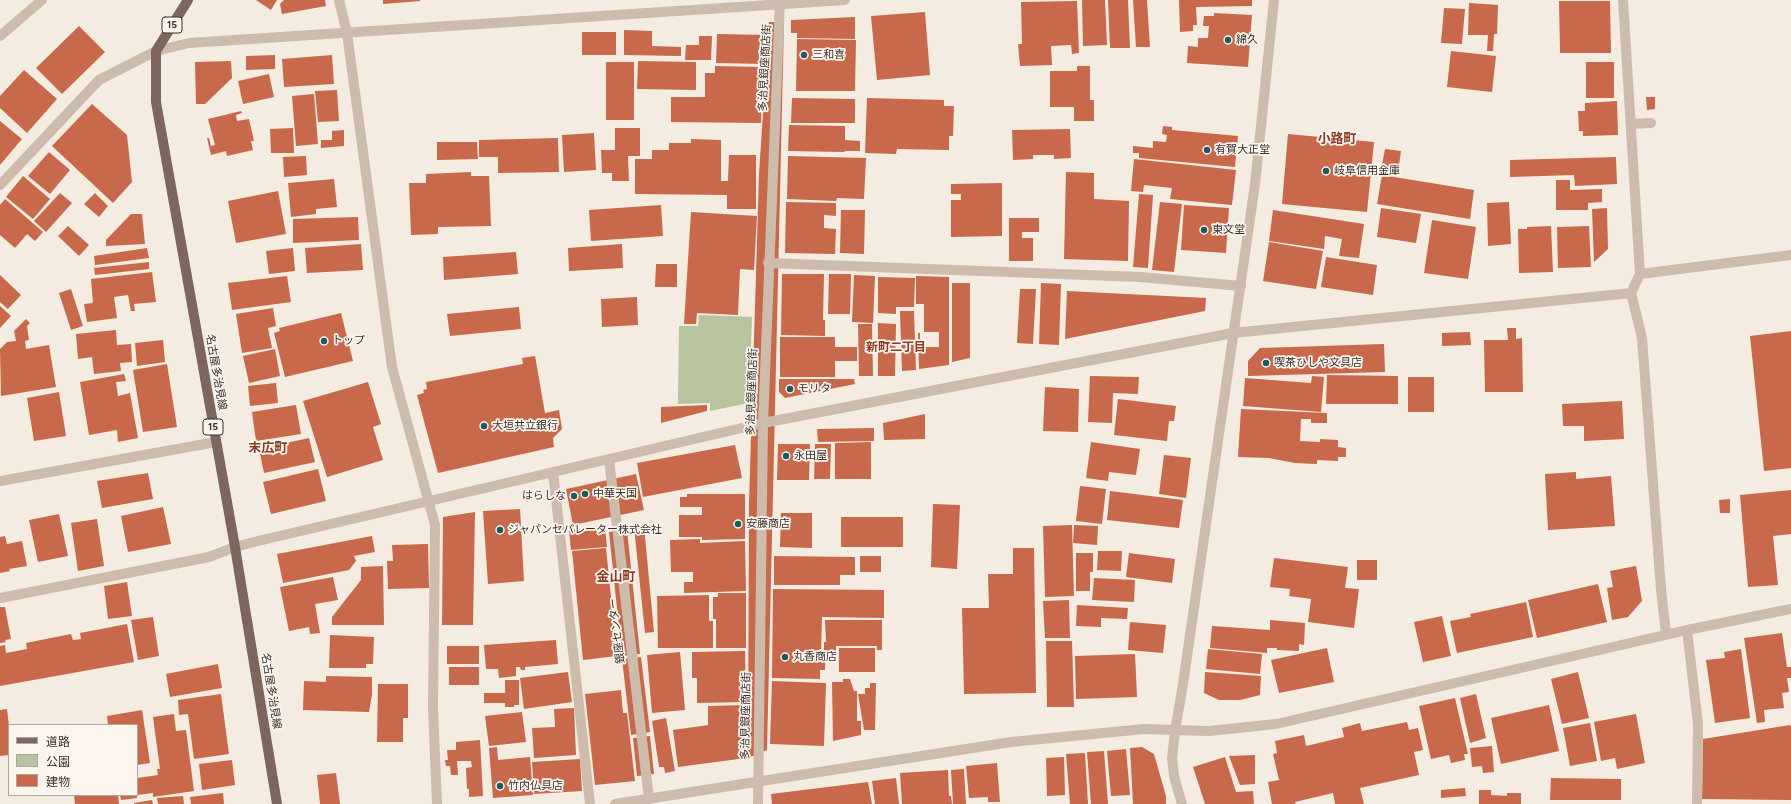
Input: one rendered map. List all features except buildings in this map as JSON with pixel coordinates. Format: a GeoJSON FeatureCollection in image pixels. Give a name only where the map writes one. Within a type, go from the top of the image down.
{"type":"FeatureCollection","features":[{"type":"Feature","properties":{"kind":"main road","name":"15"},"geometry":{"type":"LineString","coordinates":[[156,51],[188,0]]}},
{"type":"Feature","properties":{"kind":"main road","name":"名古屋多治見線"},"geometry":{"type":"LineString","coordinates":[[156,51],[156,102],[235,547],[277,804]]}},
{"type":"Feature","properties":{"kind":"street"},"geometry":{"type":"LineString","coordinates":[[0,36],[42,0]]}},
{"type":"Feature","properties":{"kind":"street"},"geometry":{"type":"LineString","coordinates":[[339,0],[347,34],[392,367],[430,501],[435,525],[433,708],[437,804]]}},
{"type":"Feature","properties":{"kind":"street"},"geometry":{"type":"LineString","coordinates":[[0,185],[98,80],[156,51],[189,43],[347,34],[780,2],[845,0]]}},
{"type":"Feature","properties":{"kind":"street"},"geometry":{"type":"LineString","coordinates":[[1182,804],[1174,776],[1172,758],[1175,731],[1255,184],[1274,0]]}},
{"type":"Feature","properties":{"kind":"street"},"geometry":{"type":"LineString","coordinates":[[1623,0],[1640,274],[1631,293],[1642,338],[1661,589],[1666,634]]}},
{"type":"Feature","properties":{"kind":"street","name":"多治見銀座商店街"},"geometry":{"type":"LineString","coordinates":[[758,804],[763,423],[768,263],[780,2]]}},
{"type":"Feature","properties":{"kind":"street"},"geometry":{"type":"LineString","coordinates":[[1631,124],[1651,123]]}},
{"type":"Feature","properties":{"kind":"street"},"geometry":{"type":"LineString","coordinates":[[1640,274],[1791,255]]}},
{"type":"Feature","properties":{"kind":"street"},"geometry":{"type":"LineString","coordinates":[[768,263],[1140,277],[1241,286]]}},
{"type":"Feature","properties":{"kind":"street"},"geometry":{"type":"LineString","coordinates":[[0,598],[209,557],[235,547],[763,423],[1233,333],[1631,293]]}},
{"type":"Feature","properties":{"kind":"street"},"geometry":{"type":"LineString","coordinates":[[0,481],[216,442]]}},
{"type":"Feature","properties":{"kind":"street","name":"銀座センター"},"geometry":{"type":"LineString","coordinates":[[608,459],[649,799]]}},
{"type":"Feature","properties":{"kind":"street"},"geometry":{"type":"LineString","coordinates":[[553,472],[590,804]]}},
{"type":"Feature","properties":{"kind":"street"},"geometry":{"type":"LineString","coordinates":[[616,804],[1011,742],[1144,729],[1208,731],[1276,724],[1666,634],[1791,609]]}},
{"type":"Feature","properties":{"kind":"street"},"geometry":{"type":"LineString","coordinates":[[1687,630],[1698,724],[1697,804]]}},
{"type":"Feature","properties":{"kind":"green space"},"geometry":{"type":"Polygon","coordinates":[[[699,315],[752,317],[749,403],[710,411],[710,403],[678,404],[679,326],[698,326],[699,315]]]}},
{"type":"Feature","properties":{"kind":"place","name":"綿久"},"geometry":{"type":"Point","coordinates":[1228,40]}},
{"type":"Feature","properties":{"kind":"place","name":"三和喜"},"geometry":{"type":"Point","coordinates":[804,55]}},
{"type":"Feature","properties":{"kind":"place","name":"有賀大正堂"},"geometry":{"type":"Point","coordinates":[1207,150]}},
{"type":"Feature","properties":{"kind":"place","name":"岐阜信用金庫"},"geometry":{"type":"Point","coordinates":[1326,171]}},
{"type":"Feature","properties":{"kind":"place","name":"東文堂"},"geometry":{"type":"Point","coordinates":[1204,230]}},
{"type":"Feature","properties":{"kind":"place","name":"トップ"},"geometry":{"type":"Point","coordinates":[324,341]}},
{"type":"Feature","properties":{"kind":"place","name":"喫茶ひしや文具店"},"geometry":{"type":"Point","coordinates":[1266,363]}},
{"type":"Feature","properties":{"kind":"place","name":"モリタ"},"geometry":{"type":"Point","coordinates":[790,389]}},
{"type":"Feature","properties":{"kind":"place","name":"大垣共立銀行"},"geometry":{"type":"Point","coordinates":[484,426]}},
{"type":"Feature","properties":{"kind":"place","name":"永田屋"},"geometry":{"type":"Point","coordinates":[786,456]}},
{"type":"Feature","properties":{"kind":"place","name":"中華天国"},"geometry":{"type":"Point","coordinates":[585,494]}},
{"type":"Feature","properties":{"kind":"place","name":"はらしな"},"geometry":{"type":"Point","coordinates":[574,496]}},
{"type":"Feature","properties":{"kind":"place","name":"安藤商店"},"geometry":{"type":"Point","coordinates":[738,524]}},
{"type":"Feature","properties":{"kind":"place","name":"ジャパンセパレーター株式会社"},"geometry":{"type":"Point","coordinates":[500,530]}},
{"type":"Feature","properties":{"kind":"place","name":"丸香商店"},"geometry":{"type":"Point","coordinates":[785,657]}},
{"type":"Feature","properties":{"kind":"place","name":"竹内仏具店"},"geometry":{"type":"Point","coordinates":[500,786]}},
{"type":"Feature","properties":{"kind":"district","name":"小路町"},"geometry":{"type":"Point","coordinates":[1337,139]}},
{"type":"Feature","properties":{"kind":"district","name":"新町二丁目"},"geometry":{"type":"Point","coordinates":[896,347]}},
{"type":"Feature","properties":{"kind":"district","name":"末広町"},"geometry":{"type":"Point","coordinates":[268,448]}},
{"type":"Feature","properties":{"kind":"district","name":"金山町"},"geometry":{"type":"Point","coordinates":[616,577]}}]}
